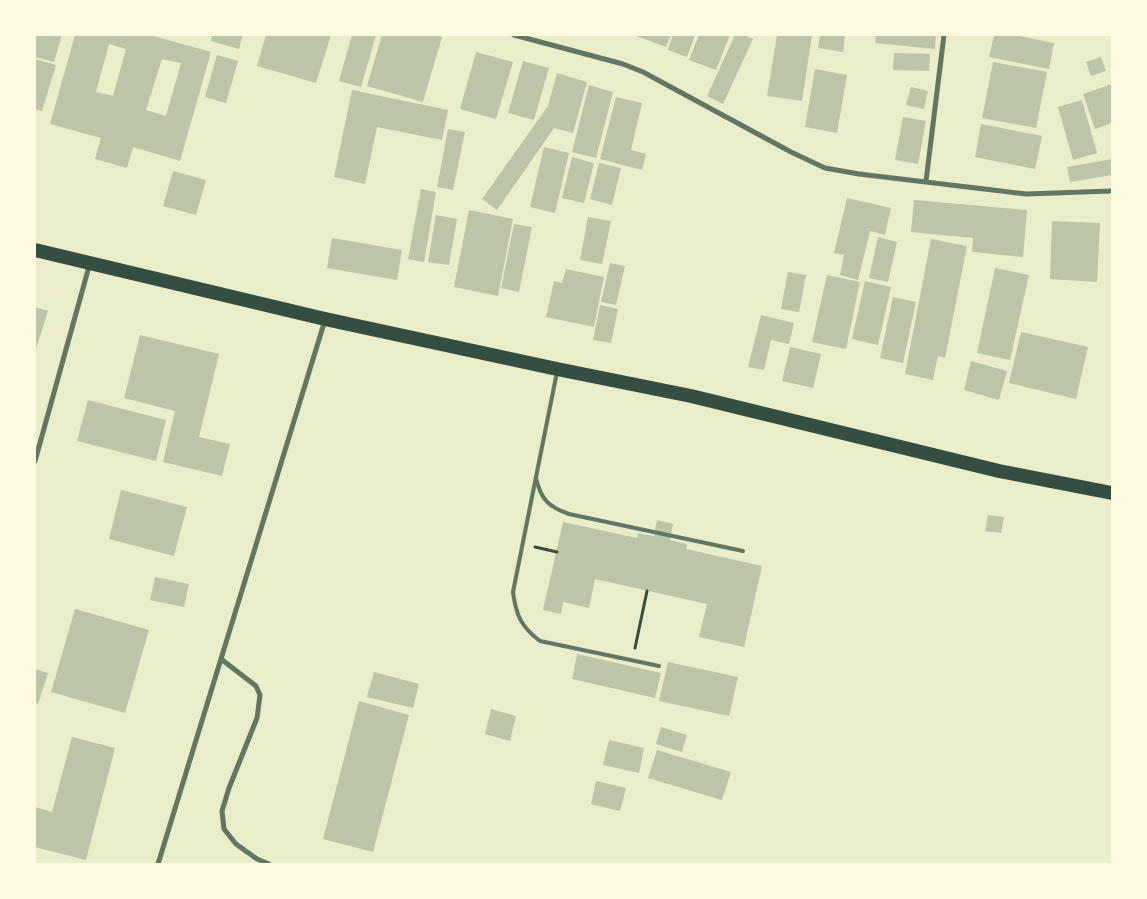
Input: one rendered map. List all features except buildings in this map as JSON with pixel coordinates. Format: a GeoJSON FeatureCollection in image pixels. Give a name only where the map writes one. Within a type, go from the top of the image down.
{"type":"FeatureCollection","features":[{"type":"Feature","properties":{"kind":"highway"},"geometry":{"type":"LineString","coordinates":[[35,250],[325,319],[557,370],[691,396],[999,471],[1112,493]]}},
{"type":"Feature","properties":{"kind":"street"},"geometry":{"type":"LineString","coordinates":[[514,35],[624,64],[824,168],[1026,194],[1112,191]]}},
{"type":"Feature","properties":{"kind":"street"},"geometry":{"type":"LineString","coordinates":[[926,181],[944,35]]}},
{"type":"Feature","properties":{"kind":"street"},"geometry":{"type":"LineString","coordinates":[[35,460],[90,264]]}},
{"type":"Feature","properties":{"kind":"street"},"geometry":{"type":"LineString","coordinates":[[158,864],[325,319]]}},
{"type":"Feature","properties":{"kind":"street"},"geometry":{"type":"LineString","coordinates":[[221,659],[256,686],[260,695],[257,718],[228,788],[222,811],[224,829],[236,844],[257,859],[269,864]]}},
{"type":"Feature","properties":{"kind":"lane"},"geometry":{"type":"LineString","coordinates":[[557,370],[513,592],[517,614],[528,632],[540,641],[660,666]]}},
{"type":"Feature","properties":{"kind":"lane"},"geometry":{"type":"LineString","coordinates":[[536,477],[538,488],[544,499],[554,509],[743,551]]}},
{"type":"Feature","properties":{"kind":"path"},"geometry":{"type":"LineString","coordinates":[[522,544],[557,552]]}},
{"type":"Feature","properties":{"kind":"path"},"geometry":{"type":"LineString","coordinates":[[632,661],[647,591]]}}]}
